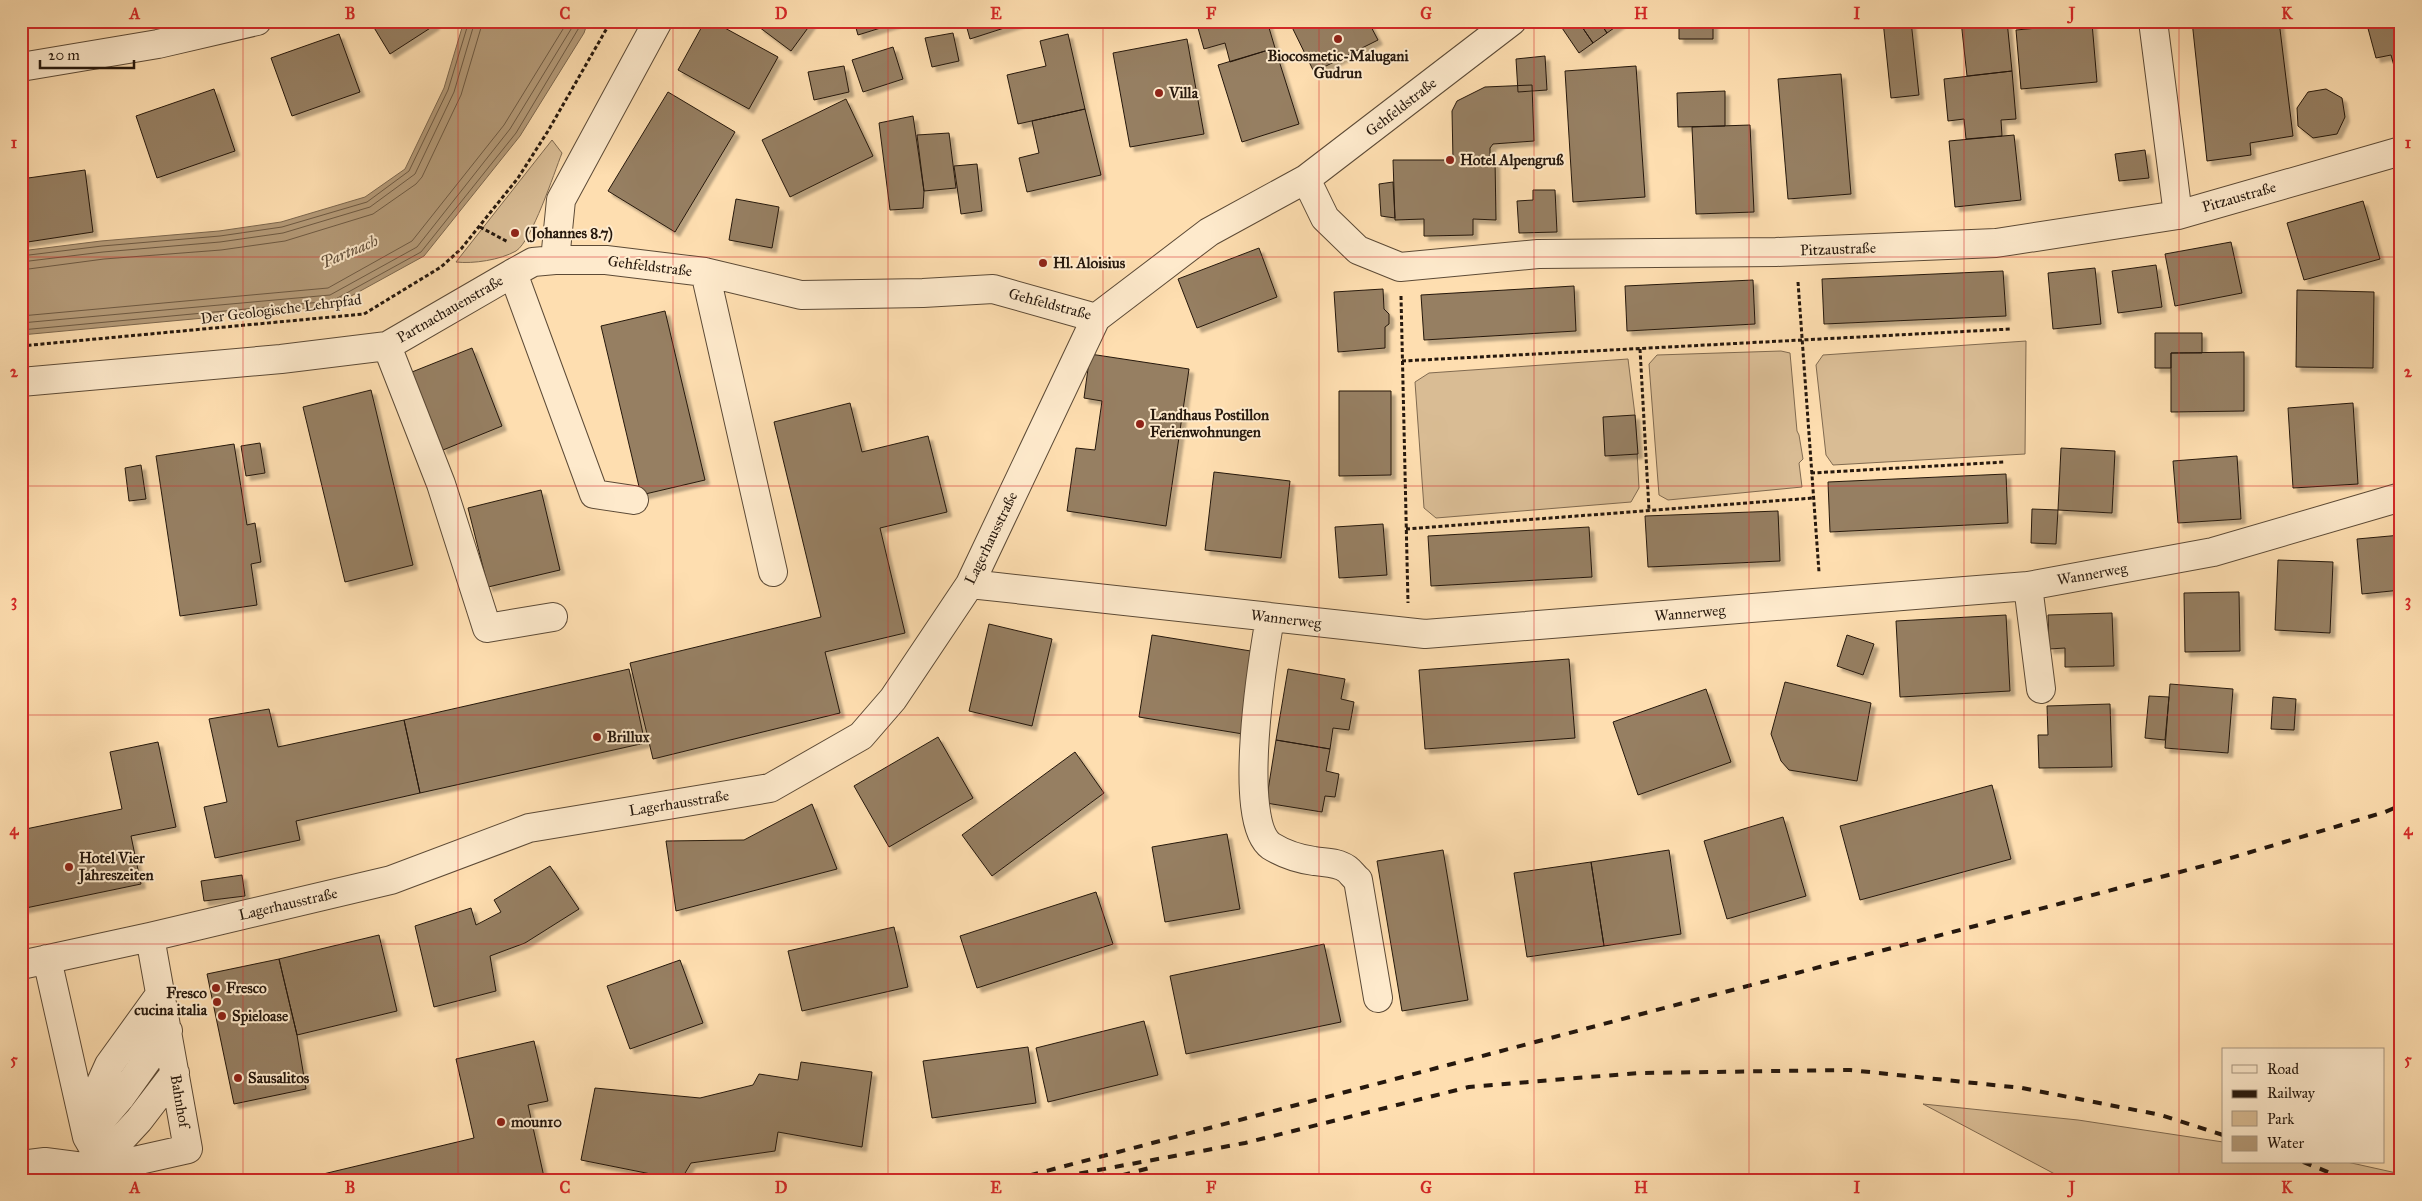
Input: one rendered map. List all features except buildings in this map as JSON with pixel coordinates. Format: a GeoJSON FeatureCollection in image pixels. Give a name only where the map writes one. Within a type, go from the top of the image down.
{"type":"FeatureCollection","features":[{"type":"Feature","properties":{"kind":"street"},"geometry":{"type":"LineString","coordinates":[[21,67],[158,44],[257,21]]}},
{"type":"Feature","properties":{"kind":"street"},"geometry":{"type":"LineString","coordinates":[[556,260],[561,200],[658,21]]}},
{"type":"Feature","properties":{"kind":"street","name":"Gehfeldstraße"},"geometry":{"type":"LineString","coordinates":[[556,260],[606,260],[705,272],[801,295],[922,293],[993,288],[1096,318],[1209,232],[1306,179],[1512,21]]}},
{"type":"Feature","properties":{"kind":"street"},"geometry":{"type":"LineString","coordinates":[[2153,21],[2178,215]]}},
{"type":"Feature","properties":{"kind":"street","name":"Pitzaustraße"},"geometry":{"type":"LineString","coordinates":[[1306,179],[1325,218],[1358,250],[1400,266],[1538,254],[1776,252],[1996,243],[2178,215],[2401,150]]}},
{"type":"Feature","properties":{"kind":"street","name":"Partnachauenstraße"},"geometry":{"type":"LineString","coordinates":[[21,382],[282,359],[388,346],[533,262],[556,260]]}},
{"type":"Feature","properties":{"kind":"street"},"geometry":{"type":"LineString","coordinates":[[705,272],[773,572]]}},
{"type":"Feature","properties":{"kind":"street"},"geometry":{"type":"LineString","coordinates":[[513,273],[594,494],[634,500]]}},
{"type":"Feature","properties":{"kind":"street","name":"Lagerhausstraße"},"geometry":{"type":"LineString","coordinates":[[34,962],[150,937],[391,880],[529,828],[770,788],[861,736],[893,698],[970,584],[1096,318]]}},
{"type":"Feature","properties":{"kind":"street"},"geometry":{"type":"LineString","coordinates":[[388,346],[441,484],[487,628],[553,617]]}},
{"type":"Feature","properties":{"kind":"street","name":"Wannerweg"},"geometry":{"type":"LineString","coordinates":[[970,584],[1425,634],[2028,586],[2213,552],[2401,497]]}},
{"type":"Feature","properties":{"kind":"street"},"geometry":{"type":"LineString","coordinates":[[2028,586],[2041,689]]}},
{"type":"Feature","properties":{"kind":"street"},"geometry":{"type":"LineString","coordinates":[[1270,618],[1259,684],[1253,796],[1256,821],[1269,845],[1294,857],[1333,863],[1348,869],[1358,880],[1378,998]]}},
{"type":"Feature","properties":{"kind":"street","name":"Bahnhof"},"geometry":{"type":"LineString","coordinates":[[91,1165],[188,1149],[150,937]]}},
{"type":"Feature","properties":{"kind":"street"},"geometry":{"type":"LineString","coordinates":[[34,962],[88,1137],[91,1165]]}},
{"type":"Feature","properties":{"kind":"street"},"geometry":{"type":"LineString","coordinates":[[88,1137],[100,1085],[110,1065],[161,993]]}},
{"type":"Feature","properties":{"kind":"street"},"geometry":{"type":"LineString","coordinates":[[88,1137],[120,1098],[168,1031]]}},
{"type":"Feature","properties":{"kind":"street"},"geometry":{"type":"LineString","coordinates":[[21,1165],[45,1162],[91,1165],[139,1120],[175,1073]]}},
{"type":"Feature","properties":{"kind":"path","name":"Der Geologische Lehrpfad"},"geometry":{"type":"LineString","coordinates":[[21,346],[364,314],[441,267],[461,249],[518,178],[548,131],[611,21]]}},
{"type":"Feature","properties":{"kind":"path"},"geometry":{"type":"LineString","coordinates":[[1400,266],[1408,633]]}},
{"type":"Feature","properties":{"kind":"path"},"geometry":{"type":"LineString","coordinates":[[1797,279],[1822,602]]}},
{"type":"Feature","properties":{"kind":"path"},"geometry":{"type":"LineString","coordinates":[[1402,362],[2011,329]]}},
{"type":"Feature","properties":{"kind":"path"},"geometry":{"type":"LineString","coordinates":[[1640,349],[1649,510]]}},
{"type":"Feature","properties":{"kind":"path"},"geometry":{"type":"LineString","coordinates":[[1811,473],[2005,462]]}},
{"type":"Feature","properties":{"kind":"path"},"geometry":{"type":"LineString","coordinates":[[1406,530],[1813,498]]}},
{"type":"Feature","properties":{"kind":"green space"},"geometry":{"type":"Polygon","coordinates":[[[552,140],[562,153],[535,221],[522,245],[510,254],[494,259],[478,262],[456,262],[552,140]]]}},
{"type":"Feature","properties":{"kind":"green space"},"geometry":{"type":"Polygon","coordinates":[[[2026,341],[2025,454],[1833,465],[1826,455],[1816,365],[1823,355],[2026,341]]]}},
{"type":"Feature","properties":{"kind":"green space"},"geometry":{"type":"Polygon","coordinates":[[[1781,351],[1790,353],[1797,431],[1803,459],[1799,463],[1802,487],[1668,500],[1659,495],[1649,364],[1657,355],[1781,351]]]}},
{"type":"Feature","properties":{"kind":"green space"},"geometry":{"type":"Polygon","coordinates":[[[1628,359],[1635,415],[1639,488],[1631,502],[1436,518],[1424,508],[1415,382],[1429,373],[1628,359]]]}},
{"type":"Feature","properties":{"kind":"green space"},"geometry":{"type":"Polygon","coordinates":[[[1923,1104],[2078,1120],[2222,1142],[2222,1164],[2356,1164],[2401,1174],[2401,1180],[2066,1180],[1923,1104]]]}},
{"type":"Feature","properties":{"kind":"water","name":"Partnach"},"geometry":{"type":"Polygon","coordinates":[[[464,21],[588,21],[584,33],[520,136],[424,256],[333,306],[21,335],[21,251],[101,241],[219,231],[281,222],[365,197],[405,169],[444,88],[464,21]]]}},
{"type":"Feature","properties":{"kind":"railway"},"geometry":{"type":"LineString","coordinates":[[1012,1180],[2214,863],[2385,812],[2401,805]]}},
{"type":"Feature","properties":{"kind":"railway"},"geometry":{"type":"LineString","coordinates":[[1044,1180],[1245,1143],[1469,1087],[1638,1073],[1850,1070],[2022,1088],[2161,1115],[2222,1135]]}},
{"type":"Feature","properties":{"kind":"railway"},"geometry":{"type":"LineString","coordinates":[[2308,1164],[2348,1180]]}},
{"type":"Feature","properties":{"kind":"railway"},"geometry":{"type":"LineString","coordinates":[[1104,1180],[1153,1167]]}},
{"type":"Feature","properties":{"kind":"place","name":"Biocosmetic-Malugani Gudrun"},"geometry":{"type":"Point","coordinates":[1338,39]}},
{"type":"Feature","properties":{"kind":"place","name":"Villa"},"geometry":{"type":"Point","coordinates":[1159,93]}},
{"type":"Feature","properties":{"kind":"place","name":"Hotel Alpengruß"},"geometry":{"type":"Point","coordinates":[1450,160]}},
{"type":"Feature","properties":{"kind":"place","name":"(Johannes 8.7)"},"geometry":{"type":"Point","coordinates":[515,233]}},
{"type":"Feature","properties":{"kind":"place","name":"Hl. Aloisius"},"geometry":{"type":"Point","coordinates":[1043,263]}},
{"type":"Feature","properties":{"kind":"place","name":"Landhaus Postillon Ferienwohnungen"},"geometry":{"type":"Point","coordinates":[1140,424]}},
{"type":"Feature","properties":{"kind":"place","name":"Brillux"},"geometry":{"type":"Point","coordinates":[597,737]}},
{"type":"Feature","properties":{"kind":"place","name":"Hotel Vier Jahreszeiten"},"geometry":{"type":"Point","coordinates":[69,867]}},
{"type":"Feature","properties":{"kind":"place","name":"Fresco"},"geometry":{"type":"Point","coordinates":[216,988]}},
{"type":"Feature","properties":{"kind":"place","name":"Fresco cucina italia"},"geometry":{"type":"Point","coordinates":[217,1002]}},
{"type":"Feature","properties":{"kind":"place","name":"Spieloase"},"geometry":{"type":"Point","coordinates":[222,1016]}},
{"type":"Feature","properties":{"kind":"place","name":"Sausalitos"},"geometry":{"type":"Point","coordinates":[238,1078]}},
{"type":"Feature","properties":{"kind":"place","name":"moun10"},"geometry":{"type":"Point","coordinates":[501,1122]}}]}
